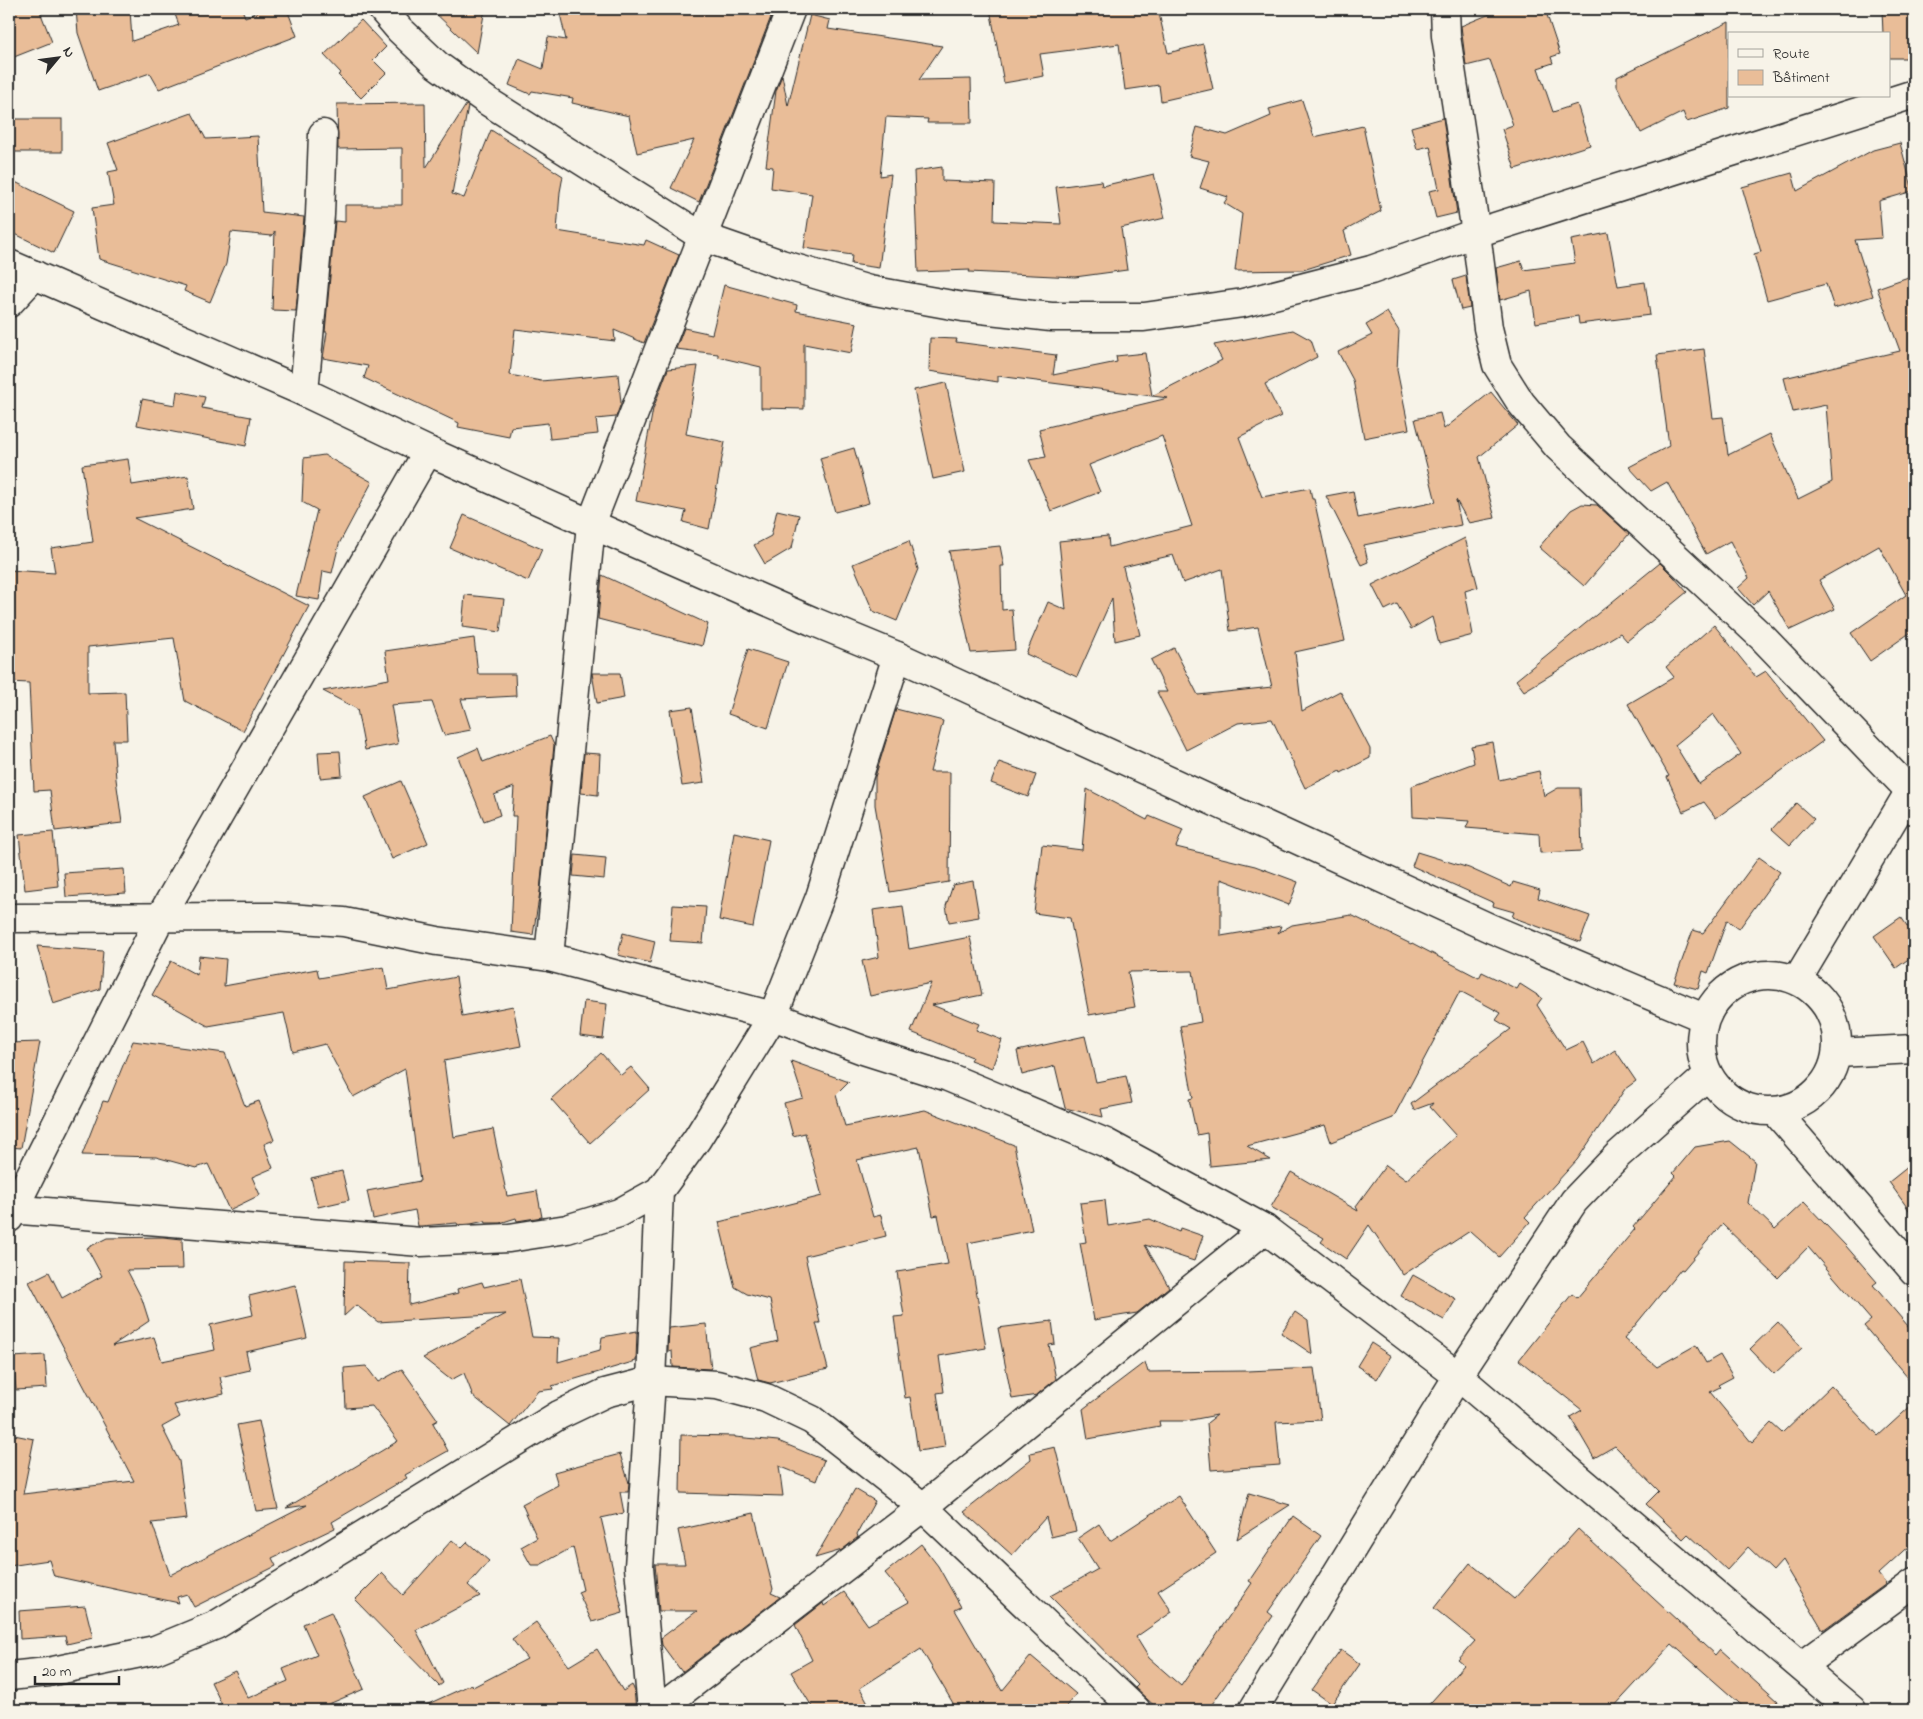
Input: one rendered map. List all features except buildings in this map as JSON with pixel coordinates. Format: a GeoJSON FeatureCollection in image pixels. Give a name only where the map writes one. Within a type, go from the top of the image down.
{"type":"FeatureCollection","features":[{"type":"Feature","properties":{"kind":"street"},"geometry":{"type":"LineString","coordinates":[[382,9],[399,29],[437,64],[487,101],[704,237],[781,264],[878,291],[963,306],[1051,317],[1144,318],[1243,303],[1371,270],[1476,233],[1914,94]]}},
{"type":"Feature","properties":{"kind":"street"},"geometry":{"type":"LineString","coordinates":[[549,957],[591,524],[791,9]]}},
{"type":"Feature","properties":{"kind":"street"},"geometry":{"type":"LineString","coordinates":[[1445,9],[1446,36],[1476,233],[1488,328],[1497,365],[1521,402],[1558,447],[1763,638],[1912,787],[1797,980]]}},
{"type":"Feature","properties":{"kind":"street"},"geometry":{"type":"LineString","coordinates":[[304,392],[320,215],[323,134]]}},
{"type":"Feature","properties":{"kind":"street"},"geometry":{"type":"LineString","coordinates":[[9,264],[304,392],[428,451],[812,622],[897,656],[1492,929],[1704,1018]]}},
{"type":"Feature","properties":{"kind":"street"},"geometry":{"type":"LineString","coordinates":[[9,303],[35,275]]}},
{"type":"Feature","properties":{"kind":"street"},"geometry":{"type":"LineString","coordinates":[[428,451],[160,918],[10,1212],[421,1242],[508,1238],[567,1229],[619,1213],[660,1191],[697,1138],[773,1016],[820,897],[897,656]]}},
{"type":"Feature","properties":{"kind":"street"},"geometry":{"type":"LineString","coordinates":[[9,918],[274,917],[344,922],[437,941],[549,957],[773,1016],[863,1050],[948,1077],[1097,1140],[1266,1229],[1458,1376],[1852,1710]]}},
{"type":"Feature","properties":{"kind":"street"},"geometry":{"type":"LineString","coordinates":[[1776,974],[1797,980],[1812,990],[1824,1003],[1833,1018],[1837,1036],[1837,1053],[1830,1075],[1817,1093],[1798,1106],[1776,1112],[1749,1109],[1725,1096],[1708,1075],[1701,1056],[1700,1037],[1704,1018],[1716,998],[1733,984],[1746,978],[1776,974]]}},
{"type":"Feature","properties":{"kind":"street"},"geometry":{"type":"LineString","coordinates":[[1837,1053],[1914,1050]]}},
{"type":"Feature","properties":{"kind":"street"},"geometry":{"type":"LineString","coordinates":[[1253,1710],[1458,1376],[1574,1202],[1618,1155],[1708,1075]]}},
{"type":"Feature","properties":{"kind":"street"},"geometry":{"type":"LineString","coordinates":[[1776,1112],[1914,1271]]}},
{"type":"Feature","properties":{"kind":"street"},"geometry":{"type":"LineString","coordinates":[[652,1710],[639,1567],[651,1381],[660,1191]]}},
{"type":"Feature","properties":{"kind":"street"},"geometry":{"type":"LineString","coordinates":[[658,1710],[923,1507],[1266,1229]]}},
{"type":"Feature","properties":{"kind":"street"},"geometry":{"type":"LineString","coordinates":[[9,1676],[48,1672],[154,1650],[216,1625],[559,1415],[605,1393],[651,1381],[717,1386],[766,1398],[812,1420],[923,1507],[1136,1710]]}},
{"type":"Feature","properties":{"kind":"street"},"geometry":{"type":"LineString","coordinates":[[1801,1666],[1914,1583]]}}]}
